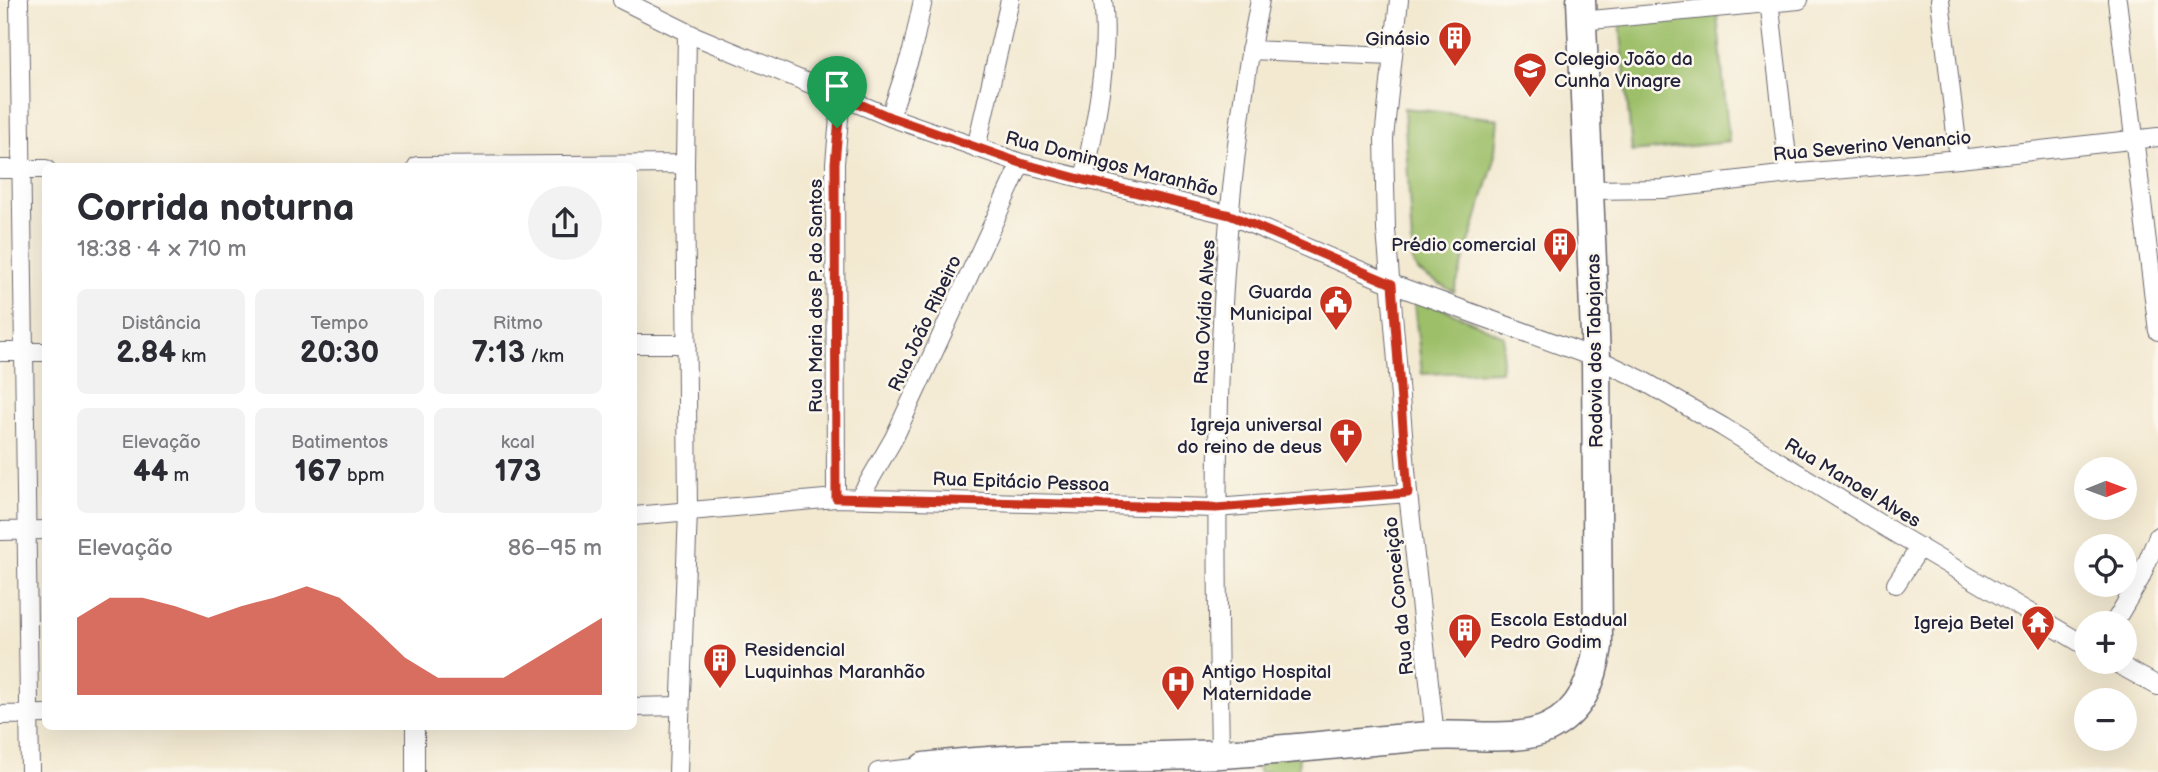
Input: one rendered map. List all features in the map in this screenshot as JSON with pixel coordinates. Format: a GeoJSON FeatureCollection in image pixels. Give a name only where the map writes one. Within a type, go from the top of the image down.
{"type":"FeatureCollection","features":[{"type":"Feature","properties":{"kind":"main road","name":"Rodovia dos Tabajaras"},"geometry":{"type":"LineString","coordinates":[[1435,736],[1528,733],[1545,729],[1560,721],[1581,699],[1590,685],[1595,668],[1598,646],[1596,358],[1581,11]]}},
{"type":"Feature","properties":{"kind":"main road"},"geometry":{"type":"LineString","coordinates":[[921,770],[977,760],[1220,754],[1435,736]]}},
{"type":"Feature","properties":{"kind":"street"},"geometry":{"type":"LineString","coordinates":[[19,0],[25,352],[37,530],[37,714],[30,772]]}},
{"type":"Feature","properties":{"kind":"street","name":"Rua Domingos Maranhão"},"geometry":{"type":"LineString","coordinates":[[622,0],[687,32],[890,117],[1021,163],[1230,215],[1392,284],[1596,358]]}},
{"type":"Feature","properties":{"kind":"street"},"geometry":{"type":"LineString","coordinates":[[890,117],[912,51],[923,0]]}},
{"type":"Feature","properties":{"kind":"street"},"geometry":{"type":"LineString","coordinates":[[976,148],[1010,0]]}},
{"type":"Feature","properties":{"kind":"street"},"geometry":{"type":"LineString","coordinates":[[1084,180],[1095,126],[1106,19],[1103,0]]}},
{"type":"Feature","properties":{"kind":"street","name":"Rua Ovídio Alves"},"geometry":{"type":"LineString","coordinates":[[1220,754],[1216,508],[1221,358],[1230,215],[1250,50],[1260,0]]}},
{"type":"Feature","properties":{"kind":"street","name":"Rua da Conceição"},"geometry":{"type":"LineString","coordinates":[[1399,0],[1384,138],[1386,230],[1408,493],[1435,736]]}},
{"type":"Feature","properties":{"kind":"street"},"geometry":{"type":"LineString","coordinates":[[1581,11],[1799,0]]}},
{"type":"Feature","properties":{"kind":"street"},"geometry":{"type":"LineString","coordinates":[[1940,0],[1959,159]]}},
{"type":"Feature","properties":{"kind":"street"},"geometry":{"type":"LineString","coordinates":[[2117,0],[2158,331]]}},
{"type":"Feature","properties":{"kind":"street"},"geometry":{"type":"LineString","coordinates":[[1769,1],[1789,174]]}},
{"type":"Feature","properties":{"kind":"street"},"geometry":{"type":"LineString","coordinates":[[678,772],[688,511],[685,164],[687,32]]}},
{"type":"Feature","properties":{"kind":"street"},"geometry":{"type":"LineString","coordinates":[[1250,50],[1391,56]]}},
{"type":"Feature","properties":{"kind":"street","name":"Rua Maria dos P. do Santos"},"geometry":{"type":"LineString","coordinates":[[836,498],[835,163],[841,96]]}},
{"type":"Feature","properties":{"kind":"street","name":"Rua Severino Venancio"},"geometry":{"type":"LineString","coordinates":[[1589,190],[1663,189],[2158,137]]}},
{"type":"Feature","properties":{"kind":"street","name":"Rua João Ribeiro"},"geometry":{"type":"LineString","coordinates":[[860,497],[894,438],[1021,163]]}},
{"type":"Feature","properties":{"kind":"street"},"geometry":{"type":"LineString","coordinates":[[637,164],[685,164]]}},
{"type":"Feature","properties":{"kind":"street"},"geometry":{"type":"LineString","coordinates":[[0,169],[42,169]]}},
{"type":"Feature","properties":{"kind":"street"},"geometry":{"type":"LineString","coordinates":[[637,344],[687,344]]}},
{"type":"Feature","properties":{"kind":"street"},"geometry":{"type":"LineString","coordinates":[[0,352],[42,352]]}},
{"type":"Feature","properties":{"kind":"street","name":"Rua Manoel Alves"},"geometry":{"type":"LineString","coordinates":[[1596,358],[1640,379],[1723,426],[2074,639]]}},
{"type":"Feature","properties":{"kind":"street","name":"Rua Epitácio Pessoa"},"geometry":{"type":"LineString","coordinates":[[637,516],[860,497],[1216,508],[1408,493]]}},
{"type":"Feature","properties":{"kind":"street"},"geometry":{"type":"LineString","coordinates":[[0,531],[37,530]]}},
{"type":"Feature","properties":{"kind":"street"},"geometry":{"type":"LineString","coordinates":[[2121,611],[2140,579],[2158,536]]}},
{"type":"Feature","properties":{"kind":"street"},"geometry":{"type":"LineString","coordinates":[[1896,584],[1920,547]]}},
{"type":"Feature","properties":{"kind":"street"},"geometry":{"type":"LineString","coordinates":[[2136,674],[2158,686]]}},
{"type":"Feature","properties":{"kind":"street"},"geometry":{"type":"LineString","coordinates":[[637,707],[680,706]]}},
{"type":"Feature","properties":{"kind":"street"},"geometry":{"type":"LineString","coordinates":[[0,715],[37,714]]}},
{"type":"Feature","properties":{"kind":"street"},"geometry":{"type":"LineString","coordinates":[[415,730],[415,772]]}},
{"type":"Feature","properties":{"kind":"street"},"geometry":{"type":"LineString","coordinates":[[878,772],[921,770]]}},
{"type":"Feature","properties":{"kind":"green space"},"geometry":{"type":"Polygon","coordinates":[[[1717,13],[1729,142],[1632,152],[1620,22],[1717,13]]]}},
{"type":"Feature","properties":{"kind":"green space"},"geometry":{"type":"Polygon","coordinates":[[[1404,108],[1498,119],[1494,162],[1454,292],[1419,272],[1413,264],[1404,108]]]}},
{"type":"Feature","properties":{"kind":"green space"},"geometry":{"type":"Polygon","coordinates":[[[1413,295],[1504,336],[1501,371],[1422,374],[1413,295]]]}},
{"type":"Feature","properties":{"kind":"green space"},"geometry":{"type":"Polygon","coordinates":[[[1299,755],[1298,772],[1259,772],[1259,757],[1299,755]]]}},
{"type":"Feature","properties":{"kind":"place","name":"Ginásio"},"geometry":{"type":"Point","coordinates":[1455,68]}},
{"type":"Feature","properties":{"kind":"place","name":"Colegio João da Cunha Vinagre"},"geometry":{"type":"Point","coordinates":[1530,99]}},
{"type":"Feature","properties":{"kind":"place","name":"Prédio comercial"},"geometry":{"type":"Point","coordinates":[1560,274]}},
{"type":"Feature","properties":{"kind":"place","name":"Guarda Municipal"},"geometry":{"type":"Point","coordinates":[1336,332]}},
{"type":"Feature","properties":{"kind":"place","name":"Igreja universal do reino de deus"},"geometry":{"type":"Point","coordinates":[1346,465]}},
{"type":"Feature","properties":{"kind":"place","name":"Igreja Betel"},"geometry":{"type":"Point","coordinates":[2038,652]}},
{"type":"Feature","properties":{"kind":"place","name":"Escola Estadual Pedro Godim"},"geometry":{"type":"Point","coordinates":[1465,660]}},
{"type":"Feature","properties":{"kind":"place","name":"Residencial Luquinhas Maranhão"},"geometry":{"type":"Point","coordinates":[720,690]}},
{"type":"Feature","properties":{"kind":"place","name":"Antigo Hospital Maternidade"},"geometry":{"type":"Point","coordinates":[1178,712]}},
{"type":"Feature","properties":{"kind":"route"},"geometry":{"type":"LineString","coordinates":[[841,96],[890,117],[1021,163],[1230,215],[1392,284],[1408,493],[1216,508],[836,498],[837,128],[841,96]]}}]}
